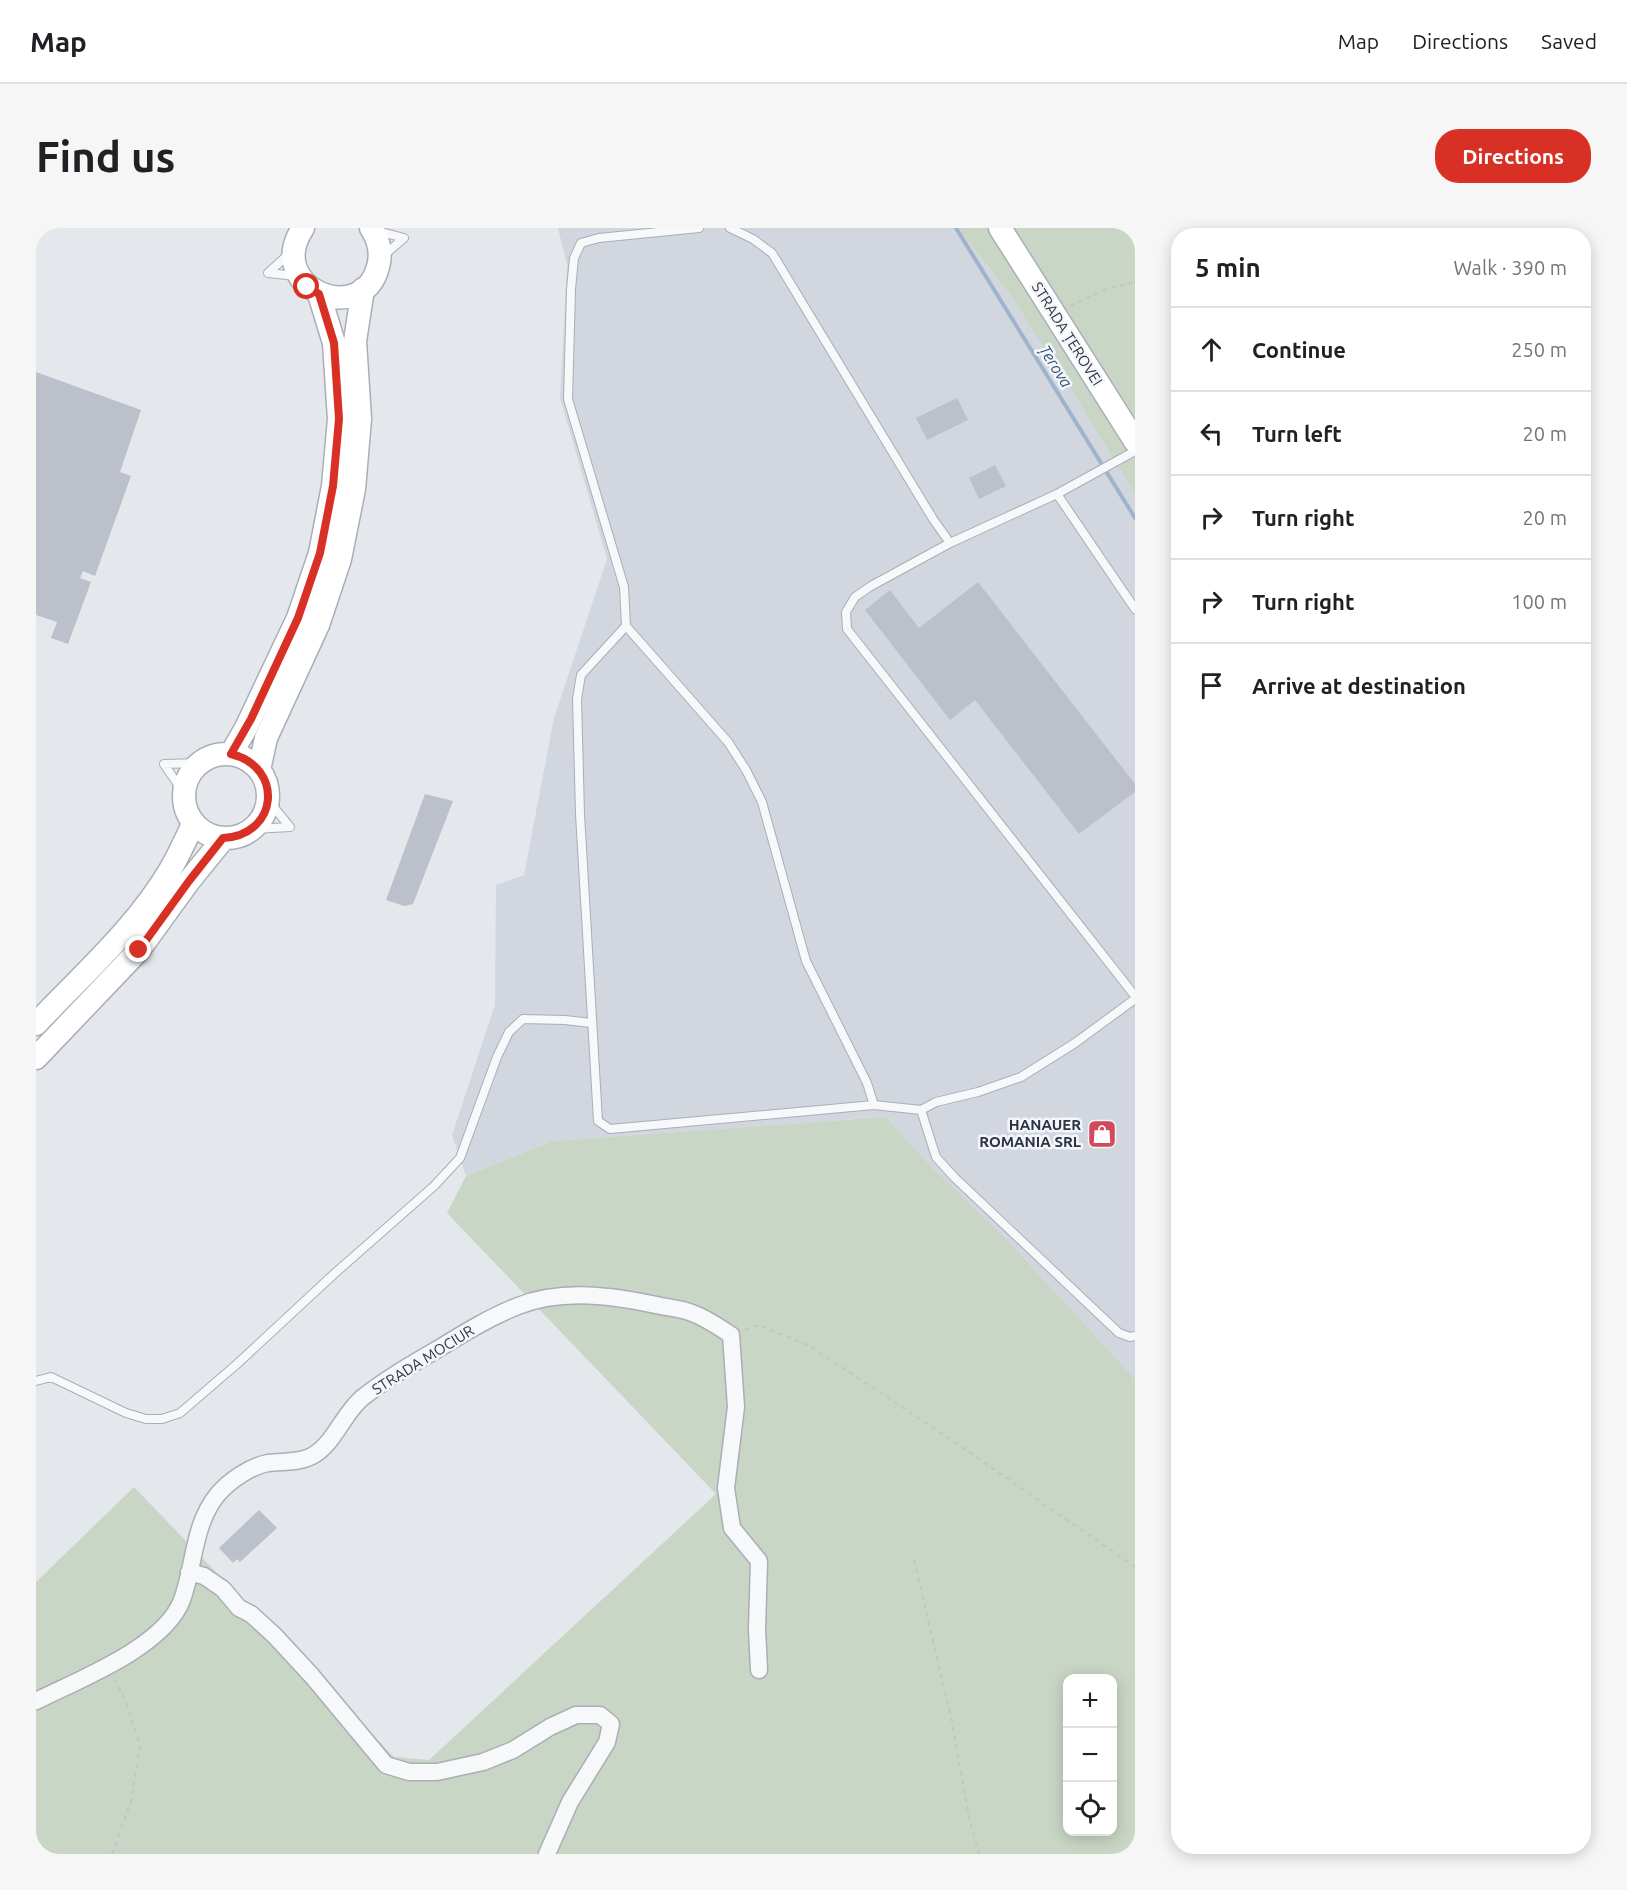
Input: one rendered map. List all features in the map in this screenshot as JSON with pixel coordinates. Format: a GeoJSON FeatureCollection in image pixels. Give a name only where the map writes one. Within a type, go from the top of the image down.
{"type":"FeatureCollection","features":[{"type":"Feature","properties":{"kind":"street"},"geometry":{"type":"LineString","coordinates":[[303,228],[294,250],[294,263],[299,276],[307,287],[319,294],[342,298],[363,289],[372,281],[378,270],[380,248],[371,229]]}},
{"type":"Feature","properties":{"kind":"street","name":"STRADA ȚEROVEI"},"geometry":{"type":"LineString","coordinates":[[1000,228],[1135,441]]}},
{"type":"Feature","properties":{"kind":"street"},"geometry":{"type":"LineString","coordinates":[[259,770],[266,738],[286,706],[318,625],[340,559],[354,489],[360,419],[355,341],[363,289]]}},
{"type":"Feature","properties":{"kind":"street"},"geometry":{"type":"LineString","coordinates":[[231,754],[251,719],[298,618],[320,553],[333,486],[339,419],[334,343],[319,294]]}},
{"type":"Feature","properties":{"kind":"street"},"geometry":{"type":"LineString","coordinates":[[219,754],[231,754],[242,757],[259,770],[265,779],[268,800],[266,811],[253,829],[244,835],[223,838],[212,836],[193,824],[187,814],[183,792],[191,771],[199,763],[219,754]]}},
{"type":"Feature","properties":{"kind":"street"},"geometry":{"type":"LineString","coordinates":[[36,1024],[120,936],[152,896],[170,870],[193,824]]}},
{"type":"Feature","properties":{"kind":"street"},"geometry":{"type":"LineString","coordinates":[[36,1058],[139,950],[223,838]]}},
{"type":"Feature","properties":{"kind":"street","name":"STRADA MOCIUR"},"geometry":{"type":"LineString","coordinates":[[36,1701],[107,1665],[153,1638],[171,1622],[182,1601],[200,1524],[218,1493],[241,1475],[264,1464],[302,1460],[313,1455],[332,1436],[361,1399],[404,1369],[482,1323],[519,1305],[551,1297],[626,1298],[692,1312],[731,1335]]}},
{"type":"Feature","properties":{"kind":"street"},"geometry":{"type":"LineString","coordinates":[[731,1335],[736,1407],[726,1488],[732,1528],[759,1561],[757,1629],[759,1670]]}},
{"type":"Feature","properties":{"kind":"street"},"geometry":{"type":"LineString","coordinates":[[189,1572],[204,1576],[223,1589],[239,1608],[250,1614],[275,1636],[312,1676],[386,1765],[409,1772],[437,1772],[483,1762],[513,1750],[550,1727],[576,1715],[600,1715],[612,1724],[607,1742],[570,1802],[547,1854]]}},
{"type":"Feature","properties":{"kind":"lane"},"geometry":{"type":"LineString","coordinates":[[699,228],[599,238],[581,243],[574,258],[571,289],[568,399],[624,587],[626,626],[728,742],[746,770],[762,802],[806,961],[867,1083],[874,1105]]}},
{"type":"Feature","properties":{"kind":"lane"},"geometry":{"type":"LineString","coordinates":[[730,228],[753,239],[772,253],[933,519],[950,543]]}},
{"type":"Feature","properties":{"kind":"lane"},"geometry":{"type":"LineString","coordinates":[[626,626],[581,675],[577,699],[591,1023],[598,1121],[610,1129],[874,1105],[921,1110],[936,1102],[978,1092],[1022,1077],[1075,1043],[1135,998],[847,629],[846,612],[855,597],[871,586],[950,543],[1058,494],[1135,451]]}},
{"type":"Feature","properties":{"kind":"lane"},"geometry":{"type":"LineString","coordinates":[[1058,494],[1135,609]]}},
{"type":"Feature","properties":{"kind":"lane"},"geometry":{"type":"LineString","coordinates":[[36,1381],[51,1377],[126,1413],[146,1419],[162,1419],[180,1413],[434,1186],[460,1158],[509,1032],[523,1019],[591,1023]]}},
{"type":"Feature","properties":{"kind":"lane"},"geometry":{"type":"LineString","coordinates":[[921,1110],[936,1157],[954,1177],[1119,1334],[1135,1336]]}},
{"type":"Feature","properties":{"kind":"path"},"geometry":{"type":"LineString","coordinates":[[1054,313],[1104,290],[1135,282]]}},
{"type":"Feature","properties":{"kind":"path"},"geometry":{"type":"LineString","coordinates":[[731,1335],[758,1325],[808,1345],[953,1441],[1135,1568]]}},
{"type":"Feature","properties":{"kind":"path"},"geometry":{"type":"LineString","coordinates":[[914,1560],[949,1711],[969,1818],[979,1854]]}},
{"type":"Feature","properties":{"kind":"path"},"geometry":{"type":"LineString","coordinates":[[107,1665],[126,1702],[140,1744],[131,1801],[112,1854]]}},
{"type":"Feature","properties":{"kind":"shaded area"},"geometry":{"type":"Polygon","coordinates":[[[558,228],[958,228],[1008,292],[1074,394],[1135,495],[1135,1379],[1011,1244],[929,1164],[886,1117],[552,1141],[466,1176],[452,1135],[495,1005],[496,885],[524,875],[554,718],[607,559],[560,398],[567,265],[558,228]]]}},
{"type":"Feature","properties":{"kind":"green space"},"geometry":{"type":"Polygon","coordinates":[[[958,228],[1135,228],[1135,495],[1074,394],[1008,292],[958,228]]]}},
{"type":"Feature","properties":{"kind":"green space"},"geometry":{"type":"Polygon","coordinates":[[[886,1117],[929,1164],[1011,1244],[1135,1379],[1135,1854],[36,1854],[36,1582],[134,1487],[394,1757],[429,1760],[716,1494],[447,1213],[466,1176],[552,1141],[886,1117]]]}},
{"type":"Feature","properties":{"kind":"building"},"geometry":{"type":"Polygon","coordinates":[[[36,372],[141,410],[120,472],[131,476],[95,576],[83,571],[80,578],[91,582],[68,644],[51,638],[57,622],[36,615],[36,372]]]}},
{"type":"Feature","properties":{"kind":"building"},"geometry":{"type":"Polygon","coordinates":[[[957,398],[968,420],[927,440],[916,418],[957,398]]]}},
{"type":"Feature","properties":{"kind":"building"},"geometry":{"type":"Polygon","coordinates":[[[995,465],[1006,486],[979,499],[969,478],[995,465]]]}},
{"type":"Feature","properties":{"kind":"building"},"geometry":{"type":"Polygon","coordinates":[[[978,582],[1135,784],[1135,792],[1079,834],[975,700],[950,720],[865,610],[890,590],[919,628],[978,582]]]}},
{"type":"Feature","properties":{"kind":"building"},"geometry":{"type":"Polygon","coordinates":[[[425,794],[453,801],[413,904],[404,906],[386,900],[425,794]]]}},
{"type":"Feature","properties":{"kind":"building"},"geometry":{"type":"Polygon","coordinates":[[[259,1510],[277,1528],[240,1562],[237,1559],[233,1563],[219,1548],[259,1510]]]}},
{"type":"Feature","properties":{"kind":"waterway","name":"Țerova"},"geometry":{"type":"LineString","coordinates":[[956,228],[1135,518]]}},
{"type":"Feature","properties":{"kind":"place","name":"HANAUER ROMANIA SRL"},"geometry":{"type":"Point","coordinates":[1102,1134]}},
{"type":"Feature","properties":{"kind":"route"},"geometry":{"type":"LineString","coordinates":[[139,950],[223,838],[244,835],[253,829],[266,811],[268,789],[265,779],[251,762],[231,754],[251,719],[298,618],[320,553],[333,486],[339,419],[334,343],[319,294],[307,287]]}}]}
